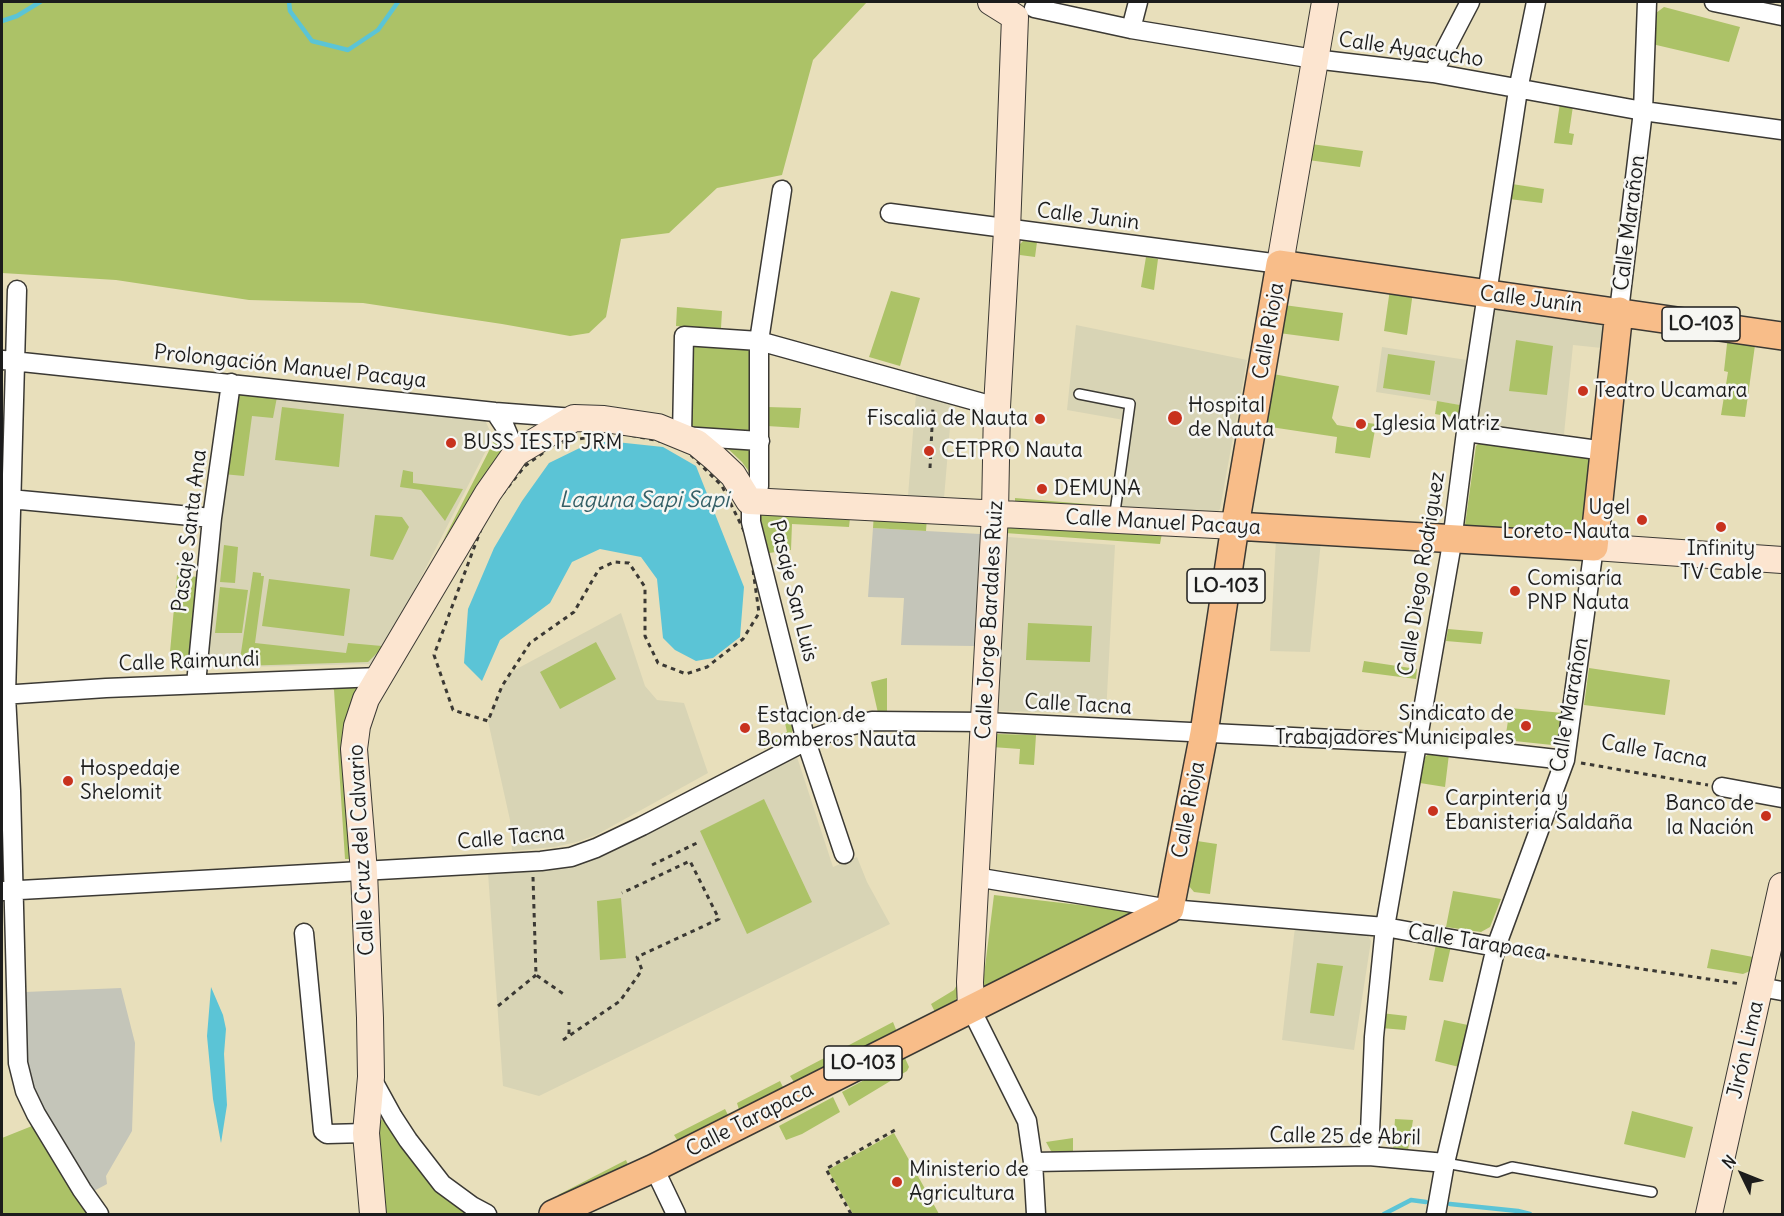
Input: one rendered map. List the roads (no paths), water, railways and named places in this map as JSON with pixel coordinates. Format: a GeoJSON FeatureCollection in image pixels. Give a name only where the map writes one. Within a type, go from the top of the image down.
{"type":"FeatureCollection","features":[{"type":"Feature","properties":{"kind":"main road","name":"Calle Junín"},"geometry":{"type":"LineString","coordinates":[[1280,264],[1782,336]]}},
{"type":"Feature","properties":{"kind":"main road","name":"Calle Rioja"},"geometry":{"type":"LineString","coordinates":[[1170,909],[1204,733],[1235,526],[1280,264]]}},
{"type":"Feature","properties":{"kind":"main road","name":"Calle Marañon"},"geometry":{"type":"LineString","coordinates":[[1594,547],[1619,311]]}},
{"type":"Feature","properties":{"kind":"main road","name":"Calle Manuel Pacaya"},"geometry":{"type":"LineString","coordinates":[[1235,526],[1594,547]]}},
{"type":"Feature","properties":{"kind":"main road","name":"Calle Tarapaca"},"geometry":{"type":"LineString","coordinates":[[553,1215],[654,1168],[1170,909]]}},
{"type":"Feature","properties":{"kind":"street","name":"Calle Jorge Bardales Ruiz"},"geometry":{"type":"LineString","coordinates":[[971,1009],[970,982],[995,513],[997,407],[1007,230],[1015,17],[991,2]]}},
{"type":"Feature","properties":{"kind":"street"},"geometry":{"type":"LineString","coordinates":[[1131,29],[1138,2]]}},
{"type":"Feature","properties":{"kind":"street","name":"Calle Rioja"},"geometry":{"type":"LineString","coordinates":[[1280,264],[1325,2]]}},
{"type":"Feature","properties":{"kind":"street"},"geometry":{"type":"LineString","coordinates":[[1434,73],[1470,2]]}},
{"type":"Feature","properties":{"kind":"street","name":"Calle Diego Rodriguez"},"geometry":{"type":"LineString","coordinates":[[1369,1156],[1374,1036],[1385,927],[1452,540],[1466,432],[1518,90],[1536,2]]}},
{"type":"Feature","properties":{"kind":"street","name":"Calle Marañon"},"geometry":{"type":"LineString","coordinates":[[1619,311],[1643,111],[1647,2]]}},
{"type":"Feature","properties":{"kind":"street"},"geometry":{"type":"LineString","coordinates":[[1714,2],[1782,16]]}},
{"type":"Feature","properties":{"kind":"street","name":"Calle Ayacucho"},"geometry":{"type":"LineString","coordinates":[[1034,8],[1131,29],[1314,59],[1434,73],[1643,111],[1782,130]]}},
{"type":"Feature","properties":{"kind":"street","name":"Pasaje San Luis"},"geometry":{"type":"LineString","coordinates":[[782,190],[759,341],[759,486],[753,501],[751,522],[806,741],[844,854]]}},
{"type":"Feature","properties":{"kind":"street","name":"Calle Junin"},"geometry":{"type":"LineString","coordinates":[[890,213],[1280,264]]}},
{"type":"Feature","properties":{"kind":"street"},"geometry":{"type":"LineString","coordinates":[[17,290],[7,360],[10,499],[4,695],[8,891],[18,1063],[25,1091],[36,1114],[99,1215]]}},
{"type":"Feature","properties":{"kind":"street"},"geometry":{"type":"LineString","coordinates":[[682,436],[684,336],[759,341],[997,407]]}},
{"type":"Feature","properties":{"kind":"street","name":"Prolongación Manuel Pacaya"},"geometry":{"type":"LineString","coordinates":[[7,360],[495,412],[574,418]]}},
{"type":"Feature","properties":{"kind":"street","name":"Pasaje Santa Ana"},"geometry":{"type":"LineString","coordinates":[[196,684],[212,518],[231,384]]}},
{"type":"Feature","properties":{"kind":"street"},"geometry":{"type":"LineString","coordinates":[[495,412],[505,427],[516,453]]}},
{"type":"Feature","properties":{"kind":"street"},"geometry":{"type":"LineString","coordinates":[[574,418],[631,422],[658,427],[682,436],[697,443],[716,458],[740,484],[749,501],[753,501]]}},
{"type":"Feature","properties":{"kind":"street","name":"Calle Cruz del Calvario"},"geometry":{"type":"LineString","coordinates":[[373,1215],[366,1133],[371,1077],[363,872],[354,749],[357,726],[366,699],[488,493],[516,453],[574,418]]}},
{"type":"Feature","properties":{"kind":"street"},"geometry":{"type":"LineString","coordinates":[[1466,432],[1605,451]]}},
{"type":"Feature","properties":{"kind":"street"},"geometry":{"type":"LineString","coordinates":[[682,436],[760,441]]}},
{"type":"Feature","properties":{"kind":"street"},"geometry":{"type":"LineString","coordinates":[[10,499],[212,518]]}},
{"type":"Feature","properties":{"kind":"street","name":"Calle Manuel Pacaya"},"geometry":{"type":"LineString","coordinates":[[753,501],[1235,526]]}},
{"type":"Feature","properties":{"kind":"street","name":"Calle Marañon"},"geometry":{"type":"LineString","coordinates":[[1436,1215],[1445,1163],[1496,947],[1564,760],[1594,547]]}},
{"type":"Feature","properties":{"kind":"street","name":"Calle Manuel Pacaya"},"geometry":{"type":"LineString","coordinates":[[1594,547],[1782,560]]}},
{"type":"Feature","properties":{"kind":"street","name":"Calle Raimundi"},"geometry":{"type":"LineString","coordinates":[[4,695],[379,677]]}},
{"type":"Feature","properties":{"kind":"street","name":"Calle Tacna"},"geometry":{"type":"LineString","coordinates":[[8,891],[541,861],[571,856],[596,848],[642,826],[806,741],[844,727],[872,721],[985,722],[1416,743],[1564,760]]}},
{"type":"Feature","properties":{"kind":"street","name":"Calle Tacna"},"geometry":{"type":"LineString","coordinates":[[1722,787],[1782,798]]}},
{"type":"Feature","properties":{"kind":"street","name":"Calle Tarapaca"},"geometry":{"type":"LineString","coordinates":[[975,877],[1170,909],[1385,927],[1496,947]]}},
{"type":"Feature","properties":{"kind":"street","name":"Jirón Lima"},"geometry":{"type":"LineString","coordinates":[[1709,1215],[1771,989],[1782,886]]}},
{"type":"Feature","properties":{"kind":"street"},"geometry":{"type":"LineString","coordinates":[[304,933],[323,1131],[327,1134],[366,1133]]}},
{"type":"Feature","properties":{"kind":"street"},"geometry":{"type":"LineString","coordinates":[[971,1009],[1027,1121],[1033,1162],[1036,1215]]}},
{"type":"Feature","properties":{"kind":"street"},"geometry":{"type":"LineString","coordinates":[[371,1077],[408,1140],[442,1184],[488,1215]]}},
{"type":"Feature","properties":{"kind":"street","name":"Calle 25 de Abril"},"geometry":{"type":"LineString","coordinates":[[1033,1162],[1369,1156],[1445,1163]]}},
{"type":"Feature","properties":{"kind":"street"},"geometry":{"type":"LineString","coordinates":[[654,1168],[676,1215]]}},
{"type":"Feature","properties":{"kind":"lane"},"geometry":{"type":"LineString","coordinates":[[1079,394],[1130,404],[1114,520]]}},
{"type":"Feature","properties":{"kind":"lane","name":"Calle 25 de Abril"},"geometry":{"type":"LineString","coordinates":[[1445,1163],[1497,1172],[1512,1167],[1652,1192]]}},
{"type":"Feature","properties":{"kind":"water","name":"Laguna Sapi Sapi"},"geometry":{"type":"Polygon","coordinates":[[[592,442],[663,447],[696,466],[744,587],[740,637],[713,658],[696,661],[675,650],[663,638],[657,579],[641,557],[600,549],[572,562],[550,603],[500,640],[482,681],[464,663],[468,609],[494,548],[522,501],[549,463],[592,442]]]}},
{"type":"Feature","properties":{"kind":"water"},"geometry":{"type":"Polygon","coordinates":[[[211,987],[223,1015],[226,1029],[224,1054],[227,1105],[221,1143],[213,1099],[207,1036],[211,987]]]}},
{"type":"Feature","properties":{"kind":"waterway"},"geometry":{"type":"LineString","coordinates":[[2,21],[17,16],[40,2]]}},
{"type":"Feature","properties":{"kind":"waterway"},"geometry":{"type":"LineString","coordinates":[[289,2],[290,11],[312,41],[348,50],[378,30],[398,2]]}},
{"type":"Feature","properties":{"kind":"waterway"},"geometry":{"type":"LineString","coordinates":[[1384,1214],[1411,1200],[1426,1202]]}},
{"type":"Feature","properties":{"kind":"waterway"},"geometry":{"type":"LineString","coordinates":[[1450,1204],[1530,1214]]}},
{"type":"Feature","properties":{"kind":"place","name":"Teatro Ucamara"},"geometry":{"type":"Point","coordinates":[1583,391]}},
{"type":"Feature","properties":{"kind":"place","name":"Hospital de Nauta"},"geometry":{"type":"Point","coordinates":[1175,418]}},
{"type":"Feature","properties":{"kind":"place","name":"Fiscalia de Nauta"},"geometry":{"type":"Point","coordinates":[1040,419]}},
{"type":"Feature","properties":{"kind":"place","name":"Iglesia Matriz"},"geometry":{"type":"Point","coordinates":[1361,424]}},
{"type":"Feature","properties":{"kind":"place","name":"BUSS IESTP JRM"},"geometry":{"type":"Point","coordinates":[451,443]}},
{"type":"Feature","properties":{"kind":"place","name":"CETPRO Nauta"},"geometry":{"type":"Point","coordinates":[929,451]}},
{"type":"Feature","properties":{"kind":"place","name":"DEMUNA"},"geometry":{"type":"Point","coordinates":[1042,489]}},
{"type":"Feature","properties":{"kind":"place","name":"Ugel Loreto-Nauta"},"geometry":{"type":"Point","coordinates":[1642,520]}},
{"type":"Feature","properties":{"kind":"place","name":"Infinity TV Cable"},"geometry":{"type":"Point","coordinates":[1721,527]}},
{"type":"Feature","properties":{"kind":"place","name":"Comisaría PNP Nauta"},"geometry":{"type":"Point","coordinates":[1515,591]}},
{"type":"Feature","properties":{"kind":"place","name":"Sindicato de Trabajadores Municipales"},"geometry":{"type":"Point","coordinates":[1526,726]}},
{"type":"Feature","properties":{"kind":"place","name":"Estacion de Bomberos Nauta"},"geometry":{"type":"Point","coordinates":[745,728]}},
{"type":"Feature","properties":{"kind":"place","name":"Hospedaje Shelomit"},"geometry":{"type":"Point","coordinates":[68,781]}},
{"type":"Feature","properties":{"kind":"place","name":"Carpinteria y Ebanisteria Saldaña"},"geometry":{"type":"Point","coordinates":[1433,811]}},
{"type":"Feature","properties":{"kind":"place","name":"Banco de la Nación"},"geometry":{"type":"Point","coordinates":[1766,816]}},
{"type":"Feature","properties":{"kind":"place","name":"Ministerio de Agricultura"},"geometry":{"type":"Point","coordinates":[897,1182]}}]}
